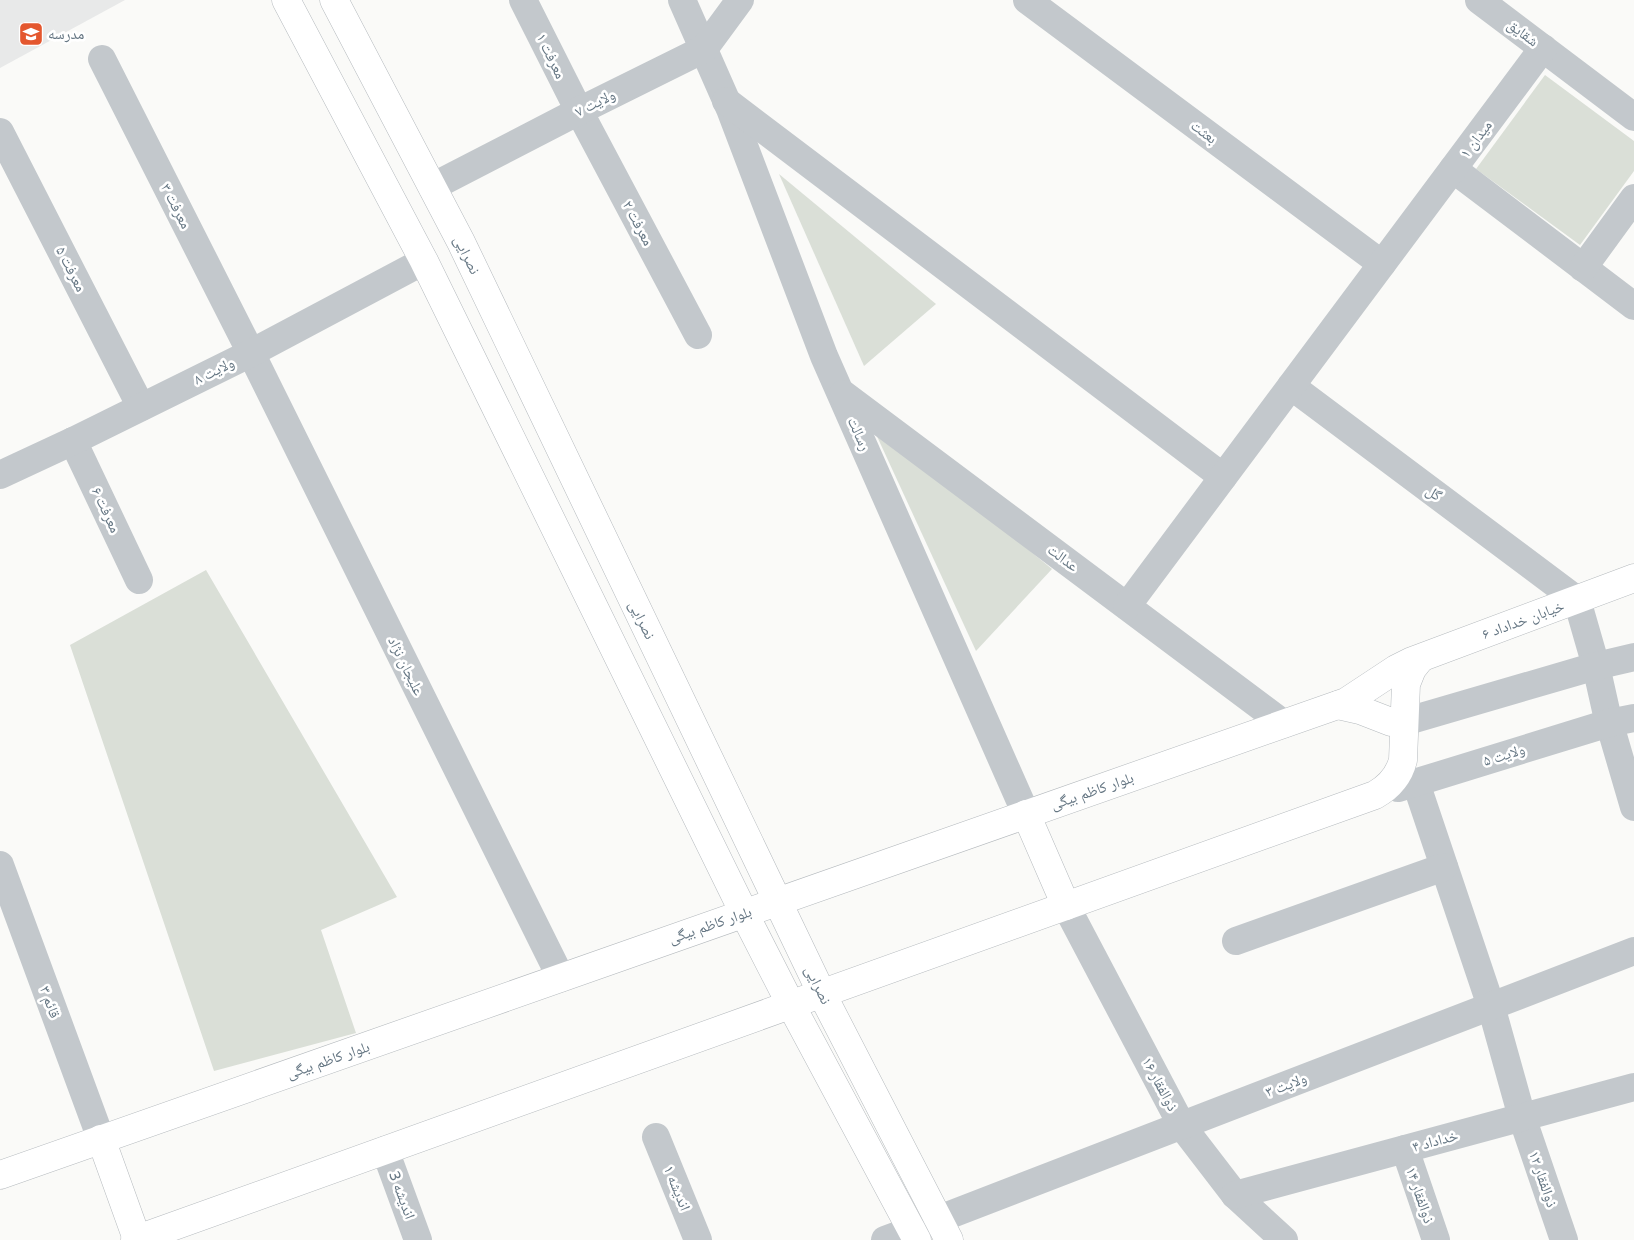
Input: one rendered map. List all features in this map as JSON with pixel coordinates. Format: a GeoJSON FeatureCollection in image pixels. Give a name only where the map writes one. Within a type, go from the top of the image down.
{"type":"FeatureCollection","features":[{"type":"Feature","properties":{"kind":"main road"},"geometry":{"type":"LineString","coordinates":[[286,0],[424,261],[744,913],[914,1235]]}},
{"type":"Feature","properties":{"kind":"main road","name":"نصرایی"},"geometry":{"type":"LineString","coordinates":[[334,0],[469,260],[822,994],[944,1230]]}},
{"type":"Feature","properties":{"kind":"main road","name":"خیابان خداداد ۶"},"geometry":{"type":"LineString","coordinates":[[1416,660],[1634,578]]}},
{"type":"Feature","properties":{"kind":"main road"},"geometry":{"type":"LineString","coordinates":[[101,1139],[136,1240],[1375,795],[1387,787],[1401,768],[1403,760],[1406,684],[1416,660]]}},
{"type":"Feature","properties":{"kind":"main road","name":"بلوار کاظم بیگی"},"geometry":{"type":"LineString","coordinates":[[0,1175],[1338,705],[1358,695],[1396,669],[1416,660]]}},
{"type":"Feature","properties":{"kind":"main road"},"geometry":{"type":"LineString","coordinates":[[1338,705],[1360,710],[1391,722],[1404,722]]}},
{"type":"Feature","properties":{"kind":"main road"},"geometry":{"type":"LineString","coordinates":[[1026,814],[1066,906]]}},
{"type":"Feature","properties":{"kind":"street","name":"معرفت ۱"},"geometry":{"type":"LineString","coordinates":[[524,0],[579,111]]}},
{"type":"Feature","properties":{"kind":"street","name":"رسالت"},"geometry":{"type":"LineString","coordinates":[[682,0],[726,101],[824,356],[1026,814]]}},
{"type":"Feature","properties":{"kind":"street","name":"ولایت ۷"},"geometry":{"type":"LineString","coordinates":[[432,186],[704,49],[740,0]]}},
{"type":"Feature","properties":{"kind":"street","name":"بعثت"},"geometry":{"type":"LineString","coordinates":[[1027,0],[1382,264]]}},
{"type":"Feature","properties":{"kind":"street","name":"شقایق"},"geometry":{"type":"LineString","coordinates":[[1479,0],[1543,48]]}},
{"type":"Feature","properties":{"kind":"street"},"geometry":{"type":"LineString","coordinates":[[1543,48],[1634,117]]}},
{"type":"Feature","properties":{"kind":"street","name":"میدان ۱"},"geometry":{"type":"LineString","coordinates":[[1543,48],[1453,169],[1634,306]]}},
{"type":"Feature","properties":{"kind":"street","name":"معرفت ۳"},"geometry":{"type":"LineString","coordinates":[[102,59],[250,353]]}},
{"type":"Feature","properties":{"kind":"street"},"geometry":{"type":"LineString","coordinates":[[726,101],[1224,477]]}},
{"type":"Feature","properties":{"kind":"street","name":"معرفت ۲"},"geometry":{"type":"LineString","coordinates":[[579,111],[698,335]]}},
{"type":"Feature","properties":{"kind":"street","name":"معرفت ۵"},"geometry":{"type":"LineString","coordinates":[[0,132],[141,407]]}},
{"type":"Feature","properties":{"kind":"street"},"geometry":{"type":"LineString","coordinates":[[1127,606],[1453,169]]}},
{"type":"Feature","properties":{"kind":"street"},"geometry":{"type":"LineString","coordinates":[[1583,268],[1634,198]]}},
{"type":"Feature","properties":{"kind":"street","name":"ولایت ۸"},"geometry":{"type":"LineString","coordinates":[[0,475],[250,353],[424,261]]}},
{"type":"Feature","properties":{"kind":"street","name":"علیجان نژاد"},"geometry":{"type":"LineString","coordinates":[[250,353],[560,978]]}},
{"type":"Feature","properties":{"kind":"street","name":"گل"},"geometry":{"type":"LineString","coordinates":[[1291,386],[1576,600]]}},
{"type":"Feature","properties":{"kind":"street","name":"عدالت"},"geometry":{"type":"LineString","coordinates":[[841,393],[1284,724]]}},
{"type":"Feature","properties":{"kind":"street","name":"معرفت ۶"},"geometry":{"type":"LineString","coordinates":[[73,441],[139,580]]}},
{"type":"Feature","properties":{"kind":"street"},"geometry":{"type":"LineString","coordinates":[[1576,600],[1596,666],[1622,720],[1634,806]]}},
{"type":"Feature","properties":{"kind":"street"},"geometry":{"type":"LineString","coordinates":[[1404,722],[1596,666],[1634,657]]}},
{"type":"Feature","properties":{"kind":"street","name":"ولایت ۵"},"geometry":{"type":"LineString","coordinates":[[1375,795],[1622,720]]}},
{"type":"Feature","properties":{"kind":"street","name":"ذوالفقار ۱۲"},"geometry":{"type":"LineString","coordinates":[[1416,783],[1491,1006],[1522,1118],[1564,1240]]}},
{"type":"Feature","properties":{"kind":"street","name":"قائم ۳"},"geometry":{"type":"LineString","coordinates":[[0,865],[101,1139]]}},
{"type":"Feature","properties":{"kind":"street"},"geometry":{"type":"LineString","coordinates":[[1236,941],[1444,867]]}},
{"type":"Feature","properties":{"kind":"street","name":"ذوالفقار ۱۶"},"geometry":{"type":"LineString","coordinates":[[1066,906],[1182,1126],[1235,1195],[1284,1240]]}},
{"type":"Feature","properties":{"kind":"street","name":"ولایت ۳"},"geometry":{"type":"LineString","coordinates":[[944,1230],[1182,1126],[1634,951]]}},
{"type":"Feature","properties":{"kind":"street","name":"خداداد ۴"},"geometry":{"type":"LineString","coordinates":[[1235,1195],[1634,1087]]}},
{"type":"Feature","properties":{"kind":"street","name":"اندیشه ۱"},"geometry":{"type":"LineString","coordinates":[[656,1137],[698,1240]]}},
{"type":"Feature","properties":{"kind":"street","name":"ذوالفقار ۱۴"},"geometry":{"type":"LineString","coordinates":[[1405,1149],[1436,1240]]}},
{"type":"Feature","properties":{"kind":"street","name":"اندیشه 3"},"geometry":{"type":"LineString","coordinates":[[385,1150],[418,1240]]}},
{"type":"Feature","properties":{"kind":"street"},"geometry":{"type":"LineString","coordinates":[[885,1240],[914,1235]]}},
{"type":"Feature","properties":{"kind":"shaded area","name":"مدرسه"},"geometry":{"type":"Polygon","coordinates":[[[0,0],[125,0],[0,68],[0,0]]]}},
{"type":"Feature","properties":{"kind":"shaded area"},"geometry":{"type":"Polygon","coordinates":[[[1545,75],[1634,141],[1634,171],[1580,245],[1476,169],[1545,75]]]}},
{"type":"Feature","properties":{"kind":"shaded area"},"geometry":{"type":"Polygon","coordinates":[[[779,174],[936,304],[864,366],[779,174]]]}},
{"type":"Feature","properties":{"kind":"shaded area"},"geometry":{"type":"Polygon","coordinates":[[[869,419],[1052,569],[976,651],[869,419]]]}},
{"type":"Feature","properties":{"kind":"shaded area"},"geometry":{"type":"Polygon","coordinates":[[[206,570],[397,897],[321,930],[356,1033],[214,1071],[70,645],[206,570]]]}},
{"type":"Feature","properties":{"kind":"place","name":"مدرسه"},"geometry":{"type":"Point","coordinates":[31,34]}}]}
